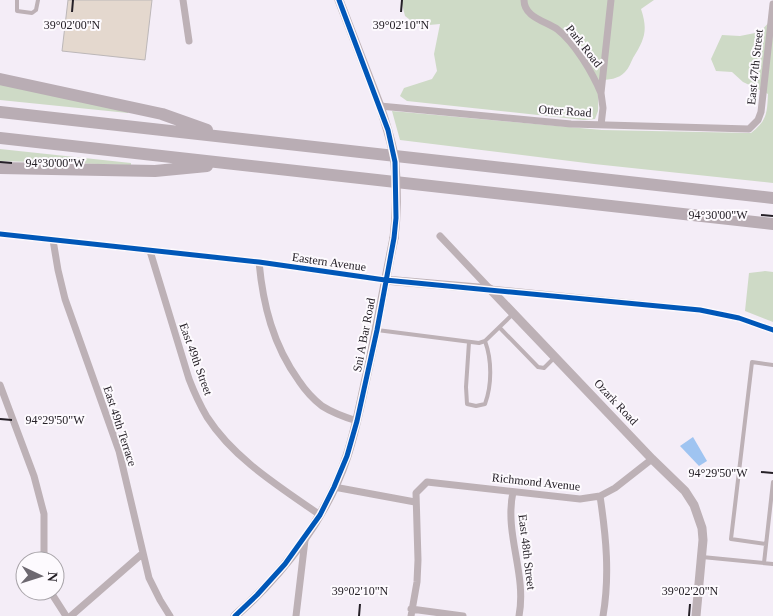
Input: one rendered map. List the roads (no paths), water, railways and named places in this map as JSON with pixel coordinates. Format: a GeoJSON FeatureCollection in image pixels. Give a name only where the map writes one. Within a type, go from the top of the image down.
{"type":"FeatureCollection","features":[{"type":"Feature","properties":{"kind":"highway"},"geometry":{"type":"LineString","coordinates":[[0,79],[162,114],[228,138]]}},
{"type":"Feature","properties":{"kind":"highway"},"geometry":{"type":"LineString","coordinates":[[0,112],[773,198]]}},
{"type":"Feature","properties":{"kind":"highway"},"geometry":{"type":"LineString","coordinates":[[0,138],[773,224]]}},
{"type":"Feature","properties":{"kind":"highway"},"geometry":{"type":"LineString","coordinates":[[0,168],[155,171],[232,164]]}},
{"type":"Feature","properties":{"kind":"street"},"geometry":{"type":"LineString","coordinates":[[183,0],[189,41]]}},
{"type":"Feature","properties":{"kind":"street","name":"Sni A Bar Road"},"geometry":{"type":"LineString","coordinates":[[235,616],[285,564],[320,515],[334,488],[347,456],[357,422],[394,238],[396,218],[395,162],[388,130],[339,0]]}},
{"type":"Feature","properties":{"kind":"street","name":"Park Road"},"geometry":{"type":"LineString","coordinates":[[524,0],[524,7],[528,12],[564,34],[593,74],[601,93]]}},
{"type":"Feature","properties":{"kind":"street"},"geometry":{"type":"LineString","coordinates":[[601,125],[603,108],[601,93],[611,0]]}},
{"type":"Feature","properties":{"kind":"street","name":"East 47th Street"},"geometry":{"type":"LineString","coordinates":[[749,128],[758,120],[762,112],[773,4]]}},
{"type":"Feature","properties":{"kind":"street","name":"Otter Road"},"geometry":{"type":"LineString","coordinates":[[380,106],[601,125],[749,128]]}},
{"type":"Feature","properties":{"kind":"street","name":"Eastern Avenue"},"geometry":{"type":"LineString","coordinates":[[0,234],[259,262],[385,280],[700,310],[740,318],[773,330]]}},
{"type":"Feature","properties":{"kind":"street","name":"Ozark Road"},"geometry":{"type":"LineString","coordinates":[[440,236],[652,459],[685,491],[694,505],[702,528],[702,557],[696,616]]}},
{"type":"Feature","properties":{"kind":"street","name":"East 49th Terrace"},"geometry":{"type":"LineString","coordinates":[[53,240],[65,299],[119,452],[150,578],[170,616]]}},
{"type":"Feature","properties":{"kind":"street","name":"East 49th Street"},"geometry":{"type":"LineString","coordinates":[[150,251],[189,379],[197,399],[208,418],[240,456],[320,515]]}},
{"type":"Feature","properties":{"kind":"street"},"geometry":{"type":"LineString","coordinates":[[259,262],[262,291],[268,317],[277,343],[291,370],[307,392],[320,405],[337,415],[357,422]]}},
{"type":"Feature","properties":{"kind":"street"},"geometry":{"type":"LineString","coordinates":[[0,385],[34,476],[44,514],[44,551]]}},
{"type":"Feature","properties":{"kind":"street","name":"Richmond Avenue"},"geometry":{"type":"LineString","coordinates":[[415,502],[416,493],[427,482],[580,499],[600,496],[615,488],[652,459]]}},
{"type":"Feature","properties":{"kind":"street"},"geometry":{"type":"LineString","coordinates":[[334,488],[415,502],[418,560],[411,613],[463,616]]}},
{"type":"Feature","properties":{"kind":"street","name":"East 48th Street"},"geometry":{"type":"LineString","coordinates":[[513,492],[510,505],[510,525],[521,593],[520,616]]}},
{"type":"Feature","properties":{"kind":"street"},"geometry":{"type":"LineString","coordinates":[[600,496],[606,533],[608,566],[603,616]]}},
{"type":"Feature","properties":{"kind":"street"},"geometry":{"type":"LineString","coordinates":[[296,616],[305,537]]}},
{"type":"Feature","properties":{"kind":"street"},"geometry":{"type":"LineString","coordinates":[[71,616],[143,553]]}},
{"type":"Feature","properties":{"kind":"street"},"geometry":{"type":"LineString","coordinates":[[56,601],[66,616]]}},
{"type":"Feature","properties":{"kind":"lane"},"geometry":{"type":"LineString","coordinates":[[17,0],[18,10],[32,13],[36,10],[38,0]]}},
{"type":"Feature","properties":{"kind":"lane"},"geometry":{"type":"LineString","coordinates":[[377,330],[479,343],[485,341],[514,313]]}},
{"type":"Feature","properties":{"kind":"lane"},"geometry":{"type":"LineString","coordinates":[[500,328],[538,368],[544,368],[556,356]]}},
{"type":"Feature","properties":{"kind":"lane"},"geometry":{"type":"LineString","coordinates":[[469,342],[466,387],[467,404],[476,406],[485,404],[489,394],[490,355],[485,341]]}},
{"type":"Feature","properties":{"kind":"lane"},"geometry":{"type":"LineString","coordinates":[[766,544],[731,539],[752,362],[773,365]]}},
{"type":"Feature","properties":{"kind":"lane"},"geometry":{"type":"LineString","coordinates":[[764,563],[773,481]]}},
{"type":"Feature","properties":{"kind":"lane"},"geometry":{"type":"LineString","coordinates":[[702,557],[773,564]]}},
{"type":"Feature","properties":{"kind":"water"},"geometry":{"type":"Polygon","coordinates":[[[693,437],[707,461],[699,466],[680,446],[693,437]]]}}]}
